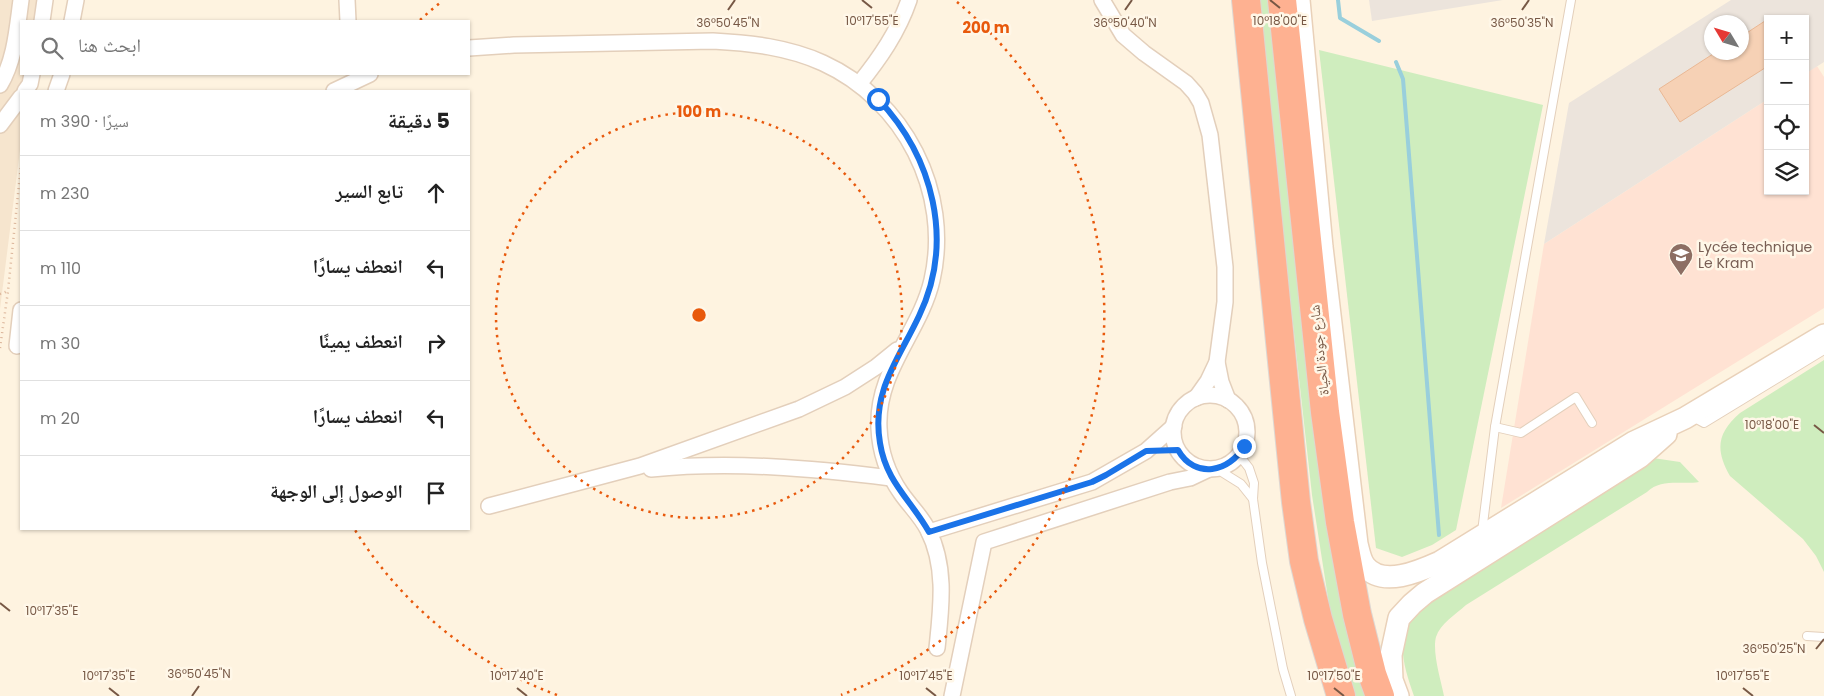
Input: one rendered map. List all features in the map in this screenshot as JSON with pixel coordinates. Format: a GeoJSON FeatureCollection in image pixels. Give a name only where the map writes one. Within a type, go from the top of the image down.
{"type":"FeatureCollection","features":[{"type":"Feature","properties":{"kind":"highway"},"geometry":{"type":"LineString","coordinates":[[1246,0],[1296,502],[1304,561],[1318,619],[1341,696]]}},
{"type":"Feature","properties":{"kind":"highway","name":"شارع جودة الحياة"},"geometry":{"type":"LineString","coordinates":[[1282,0],[1325,412],[1340,522],[1357,614],[1372,674],[1380,696]]}},
{"type":"Feature","properties":{"kind":"street"},"geometry":{"type":"LineString","coordinates":[[0,85],[6,75],[14,47],[21,0]]}},
{"type":"Feature","properties":{"kind":"street"},"geometry":{"type":"LineString","coordinates":[[42,20],[45,0]]}},
{"type":"Feature","properties":{"kind":"street"},"geometry":{"type":"LineString","coordinates":[[72,20],[76,0]]}},
{"type":"Feature","properties":{"kind":"street"},"geometry":{"type":"LineString","coordinates":[[347,0],[348,20]]}},
{"type":"Feature","properties":{"kind":"street"},"geometry":{"type":"LineString","coordinates":[[859,84],[893,36],[909,0]]}},
{"type":"Feature","properties":{"kind":"street"},"geometry":{"type":"LineString","coordinates":[[1102,0],[1123,35],[1144,54],[1186,83],[1194,93],[1201,103],[1213,152],[1225,267],[1225,302],[1217,362],[1208,381],[1196,398],[1186,405],[1178,415],[1174,426],[1174,439],[1179,452],[1177,469],[1170,482]]}},
{"type":"Feature","properties":{"kind":"street"},"geometry":{"type":"LineString","coordinates":[[1299,0],[1322,247],[1357,544],[1361,558],[1366,568],[1377,575],[1391,577],[1411,574],[1487,543]]}},
{"type":"Feature","properties":{"kind":"street"},"geometry":{"type":"LineString","coordinates":[[470,48],[678,41],[742,42],[793,52],[821,62],[859,84],[891,113],[912,144],[928,181],[933,201],[937,241],[932,280],[919,316],[889,371],[883,390],[879,409],[880,443],[891,478],[922,520],[929,532],[937,555],[941,583],[937,648]]}},
{"type":"Feature","properties":{"kind":"street"},"geometry":{"type":"LineString","coordinates":[[26,90],[30,84],[32,75]]}},
{"type":"Feature","properties":{"kind":"street"},"geometry":{"type":"LineString","coordinates":[[56,90],[62,75]]}},
{"type":"Feature","properties":{"kind":"street"},"geometry":{"type":"LineString","coordinates":[[336,90],[362,76]]}},
{"type":"Feature","properties":{"kind":"street"},"geometry":{"type":"LineString","coordinates":[[0,125],[20,98]]}},
{"type":"Feature","properties":{"kind":"street"},"geometry":{"type":"LineString","coordinates":[[17,346],[20,319]]}},
{"type":"Feature","properties":{"kind":"street"},"geometry":{"type":"LineString","coordinates":[[1398,696],[1392,680],[1391,655],[1399,618],[1412,604],[1487,543],[1634,442],[1687,416],[1824,335]]}},
{"type":"Feature","properties":{"kind":"street"},"geometry":{"type":"LineString","coordinates":[[617,474],[699,446],[822,399],[876,367],[904,344]]}},
{"type":"Feature","properties":{"kind":"street"},"geometry":{"type":"LineString","coordinates":[[1217,362],[1221,382],[1228,400]]}},
{"type":"Feature","properties":{"kind":"street"},"geometry":{"type":"LineString","coordinates":[[952,696],[984,542],[1170,482],[1190,478],[1232,462],[1239,455],[1247,436],[1247,426],[1244,417],[1239,409],[1228,400],[1216,396],[1196,398]]}},
{"type":"Feature","properties":{"kind":"street"},"geometry":{"type":"LineString","coordinates":[[929,532],[1092,482],[1146,451],[1174,426]]}},
{"type":"Feature","properties":{"kind":"street"},"geometry":{"type":"LineString","coordinates":[[699,446],[703,466]]}},
{"type":"Feature","properties":{"kind":"street"},"geometry":{"type":"LineString","coordinates":[[1146,451],[1179,452],[1194,465],[1213,469]]}},
{"type":"Feature","properties":{"kind":"street"},"geometry":{"type":"LineString","coordinates":[[489,506],[617,474],[653,469],[703,466],[780,467],[891,478]]}},
{"type":"Feature","properties":{"kind":"lane"},"geometry":{"type":"LineString","coordinates":[[1487,543],[1495,427],[1571,0]]}},
{"type":"Feature","properties":{"kind":"lane"},"geometry":{"type":"LineString","coordinates":[[1687,416],[1704,423],[1824,350]]}},
{"type":"Feature","properties":{"kind":"lane"},"geometry":{"type":"LineString","coordinates":[[1495,427],[1521,433],[1576,396],[1592,423]]}},
{"type":"Feature","properties":{"kind":"lane"},"geometry":{"type":"LineString","coordinates":[[1239,455],[1245,461],[1254,483],[1253,499],[1267,591],[1283,669],[1291,696]]}},
{"type":"Feature","properties":{"kind":"lane"},"geometry":{"type":"LineString","coordinates":[[1213,469],[1241,484],[1253,499]]}},
{"type":"Feature","properties":{"kind":"lane"},"geometry":{"type":"LineString","coordinates":[[1807,636],[1824,637]]}},
{"type":"Feature","properties":{"kind":"path"},"geometry":{"type":"LineString","coordinates":[[0,348],[20,175]]}},
{"type":"Feature","properties":{"kind":"path"},"geometry":{"type":"LineString","coordinates":[[0,294],[8,291]]}},
{"type":"Feature","properties":{"kind":"shaded area"},"geometry":{"type":"Polygon","coordinates":[[[0,0],[39,0],[37,20],[20,20],[20,75],[29,75],[20,90],[20,150],[0,309],[0,0]]]}},
{"type":"Feature","properties":{"kind":"shaded area"},"geometry":{"type":"Polygon","coordinates":[[[1369,0],[1503,0],[1372,21],[1369,0]]]}},
{"type":"Feature","properties":{"kind":"shaded area"},"geometry":{"type":"Polygon","coordinates":[[[1731,0],[1824,0],[1824,62],[1809,71],[1809,15],[1764,15],[1764,102],[1544,244],[1569,103],[1704,17],[1704,60],[1749,60],[1749,15],[1707,15],[1731,0]]]}},
{"type":"Feature","properties":{"kind":"shaded area"},"geometry":{"type":"Polygon","coordinates":[[[1817,66],[1824,77],[1824,308],[1501,508],[1544,244],[1764,102],[1764,195],[1809,195],[1809,71],[1817,66]]]}},
{"type":"Feature","properties":{"kind":"green space"},"geometry":{"type":"Polygon","coordinates":[[[1257,0],[1277,0],[1376,696],[1355,696],[1331,617],[1312,495],[1257,0]]]}},
{"type":"Feature","properties":{"kind":"green space"},"geometry":{"type":"Polygon","coordinates":[[[1319,50],[1543,105],[1456,530],[1432,545],[1402,557],[1376,548],[1319,50]]]}},
{"type":"Feature","properties":{"kind":"green space"},"geometry":{"type":"Polygon","coordinates":[[[1824,360],[1824,572],[1816,556],[1803,539],[1730,476],[1722,458],[1721,442],[1732,420],[1740,413],[1824,360]]]}},
{"type":"Feature","properties":{"kind":"green space"},"geometry":{"type":"Polygon","coordinates":[[[1653,458],[1680,462],[1699,482],[1665,483],[1653,488],[1466,605],[1445,624],[1436,637],[1436,658],[1444,696],[1414,696],[1405,668],[1403,639],[1404,629],[1408,620],[1418,607],[1653,458]]]}},
{"type":"Feature","properties":{"kind":"building"},"geometry":{"type":"Polygon","coordinates":[[[1764,22],[1764,69],[1680,122],[1659,89],[1704,60],[1749,60],[1749,31],[1764,22]]]}},
{"type":"Feature","properties":{"kind":"waterway"},"geometry":{"type":"LineString","coordinates":[[1338,0],[1340,18],[1379,41]]}},
{"type":"Feature","properties":{"kind":"waterway"},"geometry":{"type":"LineString","coordinates":[[1396,62],[1403,79],[1439,535]]}},
{"type":"Feature","properties":{"kind":"place","name":"Lycée technique Le Kram"},"geometry":{"type":"Point","coordinates":[1681,276]}},
{"type":"Feature","properties":{"kind":"route"},"geometry":{"type":"LineString","coordinates":[[878,99],[891,113],[912,144],[928,181],[936,222],[936,258],[926,300],[889,371],[879,409],[880,443],[891,478],[929,532],[1092,482],[1146,451],[1178,450],[1186,461],[1194,465],[1201,468],[1217,469],[1232,462],[1244,446]]}}]}
